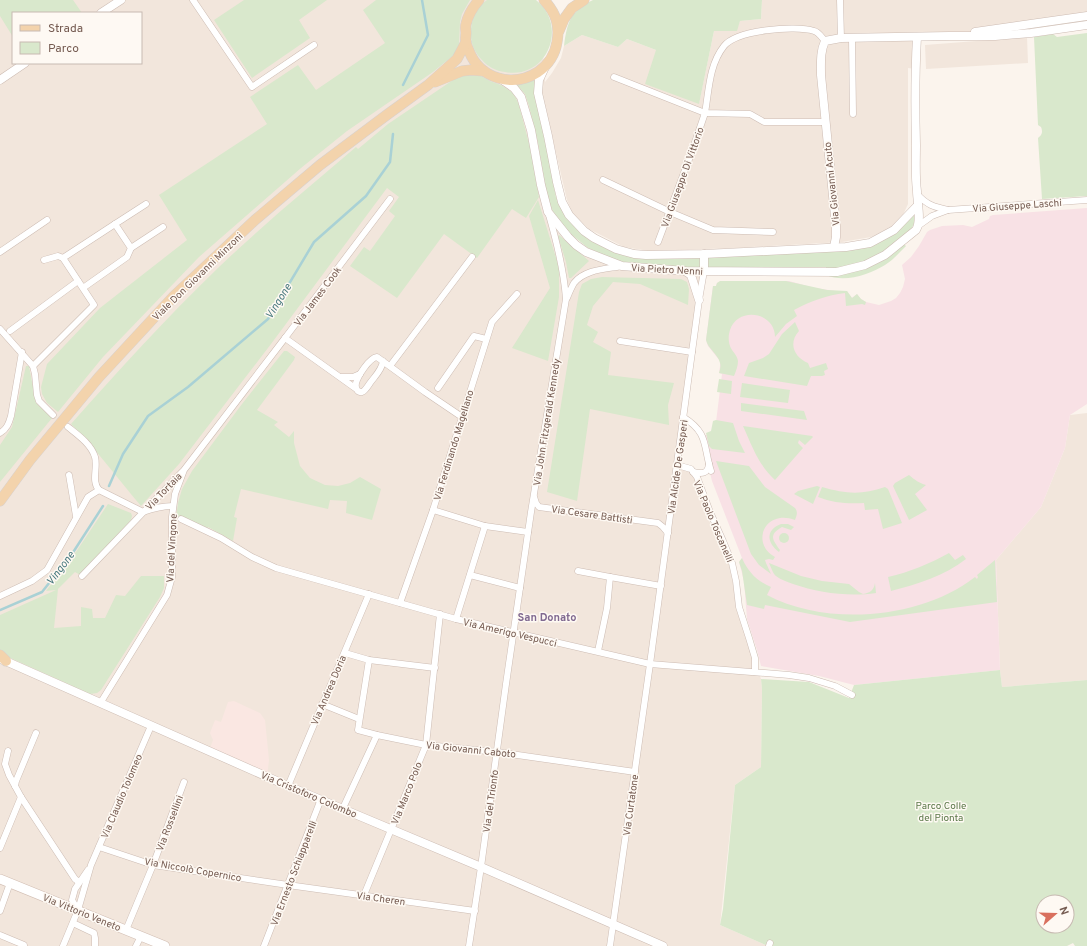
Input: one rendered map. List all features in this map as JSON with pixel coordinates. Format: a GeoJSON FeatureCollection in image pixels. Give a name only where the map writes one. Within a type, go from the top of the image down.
{"type":"FeatureCollection","features":[{"type":"Feature","properties":{"kind":"main road"},"geometry":{"type":"LineString","coordinates":[[479,0],[473,4],[466,25],[466,42],[472,58],[484,71],[500,79],[516,80],[532,76],[545,67],[552,58],[556,48],[564,18],[572,8],[584,0]]}},
{"type":"Feature","properties":{"kind":"main road"},"geometry":{"type":"LineString","coordinates":[[544,0],[551,7],[557,19],[559,33]]}},
{"type":"Feature","properties":{"kind":"main road","name":"Viale Don Giovanni Minzoni"},"geometry":{"type":"LineString","coordinates":[[0,501],[30,460],[99,377],[174,296],[255,220],[320,165],[428,85],[457,59],[466,42]]}},
{"type":"Feature","properties":{"kind":"main road","name":"Viale Don Giovanni Minzoni"},"geometry":{"type":"LineString","coordinates":[[428,85],[462,71],[484,71]]}},
{"type":"Feature","properties":{"kind":"main road","name":"Via Vittorio Veneto"},"geometry":{"type":"LineString","coordinates":[[0,879],[165,946]]}},
{"type":"Feature","properties":{"kind":"street"},"geometry":{"type":"LineString","coordinates":[[103,12],[121,0]]}},
{"type":"Feature","properties":{"kind":"street"},"geometry":{"type":"LineString","coordinates":[[193,0],[252,87],[314,45]]}},
{"type":"Feature","properties":{"kind":"street"},"geometry":{"type":"LineString","coordinates":[[840,0],[841,38]]}},
{"type":"Feature","properties":{"kind":"street"},"geometry":{"type":"LineString","coordinates":[[948,36],[1087,16]]}},
{"type":"Feature","properties":{"kind":"street"},"geometry":{"type":"LineString","coordinates":[[825,122],[764,122],[750,114],[705,113],[713,66],[724,45],[740,35],[759,31],[781,29],[803,28],[816,31],[826,41],[841,38],[995,36],[1087,26]]}},
{"type":"Feature","properties":{"kind":"street"},"geometry":{"type":"LineString","coordinates":[[917,37],[915,69],[915,125],[918,226]]}},
{"type":"Feature","properties":{"kind":"street"},"geometry":{"type":"LineString","coordinates":[[852,39],[853,114]]}},
{"type":"Feature","properties":{"kind":"street","name":"Via Giovanni Acuto"},"geometry":{"type":"LineString","coordinates":[[826,41],[822,47],[821,75],[836,226],[834,247]]}},
{"type":"Feature","properties":{"kind":"street"},"geometry":{"type":"LineString","coordinates":[[0,80],[24,64]]}},
{"type":"Feature","properties":{"kind":"street","name":"Via Pietro Nenni"},"geometry":{"type":"LineString","coordinates":[[545,67],[539,80],[538,93],[562,202],[569,215],[577,224],[594,238],[616,250],[646,255],[704,254],[846,247],[870,243],[894,230],[918,205]]}},
{"type":"Feature","properties":{"kind":"street","name":"Via Giuseppe Di Vittorio"},"geometry":{"type":"LineString","coordinates":[[614,77],[705,113],[658,242]]}},
{"type":"Feature","properties":{"kind":"street","name":"Via Pietro Nenni"},"geometry":{"type":"LineString","coordinates":[[500,79],[514,88],[521,97],[531,130],[541,185],[548,212],[576,245],[586,252],[622,266],[685,271],[837,272],[865,265],[885,255],[916,230],[918,226]]}},
{"type":"Feature","properties":{"kind":"street"},"geometry":{"type":"LineString","coordinates":[[603,180],[670,212],[713,230],[773,232]]}},
{"type":"Feature","properties":{"kind":"street","name":"Via Giuseppe Laschi"},"geometry":{"type":"LineString","coordinates":[[917,194],[932,206],[948,210]]}},
{"type":"Feature","properties":{"kind":"street","name":"Via James Cook"},"geometry":{"type":"LineString","coordinates":[[285,338],[390,199]]}},
{"type":"Feature","properties":{"kind":"street","name":"Via Giuseppe Laschi"},"geometry":{"type":"LineString","coordinates":[[918,226],[932,216],[948,210],[1087,200]]}},
{"type":"Feature","properties":{"kind":"street"},"geometry":{"type":"LineString","coordinates":[[63,258],[146,204]]}},
{"type":"Feature","properties":{"kind":"street","name":"Via John Fitzgerald Kennedy"},"geometry":{"type":"LineString","coordinates":[[514,633],[531,512],[566,299],[565,281],[561,260],[548,212]]}},
{"type":"Feature","properties":{"kind":"street"},"geometry":{"type":"LineString","coordinates":[[0,252],[47,220]]}},
{"type":"Feature","properties":{"kind":"street"},"geometry":{"type":"LineString","coordinates":[[115,224],[131,248]]}},
{"type":"Feature","properties":{"kind":"street"},"geometry":{"type":"LineString","coordinates":[[83,288],[127,257],[131,248],[163,227]]}},
{"type":"Feature","properties":{"kind":"street"},"geometry":{"type":"LineString","coordinates":[[704,254],[704,271]]}},
{"type":"Feature","properties":{"kind":"street"},"geometry":{"type":"LineString","coordinates":[[33,366],[94,305],[63,258],[58,256],[44,260]]}},
{"type":"Feature","properties":{"kind":"street"},"geometry":{"type":"LineString","coordinates":[[390,366],[472,257]]}},
{"type":"Feature","properties":{"kind":"street"},"geometry":{"type":"LineString","coordinates":[[566,299],[575,282],[583,275],[622,266]]}},
{"type":"Feature","properties":{"kind":"street"},"geometry":{"type":"LineString","coordinates":[[685,271],[691,276],[699,300]]}},
{"type":"Feature","properties":{"kind":"street","name":"Via Alcide De Gasperi"},"geometry":{"type":"LineString","coordinates":[[650,664],[704,271]]}},
{"type":"Feature","properties":{"kind":"street"},"geometry":{"type":"LineString","coordinates":[[10,330],[78,281]]}},
{"type":"Feature","properties":{"kind":"street","name":"Via Ferdinando Magellano"},"geometry":{"type":"LineString","coordinates":[[400,603],[433,510],[492,322],[517,294]]}},
{"type":"Feature","properties":{"kind":"street"},"geometry":{"type":"LineString","coordinates":[[0,329],[33,366],[39,401],[53,415]]}},
{"type":"Feature","properties":{"kind":"street"},"geometry":{"type":"LineString","coordinates":[[438,388],[474,336],[486,339]]}},
{"type":"Feature","properties":{"kind":"street"},"geometry":{"type":"LineString","coordinates":[[285,338],[360,392],[366,389],[381,368],[383,362]]}},
{"type":"Feature","properties":{"kind":"street","name":"Via del Vingone"},"geometry":{"type":"LineString","coordinates":[[101,702],[167,595],[172,577],[173,506],[175,494],[184,470],[285,338]]}},
{"type":"Feature","properties":{"kind":"street"},"geometry":{"type":"LineString","coordinates":[[620,342],[692,352]]}},
{"type":"Feature","properties":{"kind":"street"},"geometry":{"type":"LineString","coordinates":[[0,433],[9,424],[22,352]]}},
{"type":"Feature","properties":{"kind":"street"},"geometry":{"type":"LineString","coordinates":[[356,388],[360,374],[372,359],[377,357],[462,417]]}},
{"type":"Feature","properties":{"kind":"street"},"geometry":{"type":"LineString","coordinates":[[341,377],[353,377],[360,374]]}},
{"type":"Feature","properties":{"kind":"street"},"geometry":{"type":"LineString","coordinates":[[684,417],[702,432],[711,471]]}},
{"type":"Feature","properties":{"kind":"street"},"geometry":{"type":"LineString","coordinates":[[0,596],[32,581],[47,570],[88,497],[99,490],[96,487],[95,480],[95,457],[83,440],[68,427]]}},
{"type":"Feature","properties":{"kind":"street"},"geometry":{"type":"LineString","coordinates":[[693,472],[706,472],[709,464]]}},
{"type":"Feature","properties":{"kind":"street","name":"Via Paolo Toscanelli"},"geometry":{"type":"LineString","coordinates":[[677,465],[691,469],[697,477],[710,512],[724,541],[732,563],[740,612],[749,638],[754,658],[755,672]]}},
{"type":"Feature","properties":{"kind":"street","name":"Via Tortaia"},"geometry":{"type":"LineString","coordinates":[[143,512],[184,470]]}},
{"type":"Feature","properties":{"kind":"street"},"geometry":{"type":"LineString","coordinates":[[69,475],[76,516]]}},
{"type":"Feature","properties":{"kind":"street","name":"Via Tortaia"},"geometry":{"type":"LineString","coordinates":[[99,490],[143,512],[156,507],[173,506]]}},
{"type":"Feature","properties":{"kind":"street","name":"Via Cesare Battisti"},"geometry":{"type":"LineString","coordinates":[[534,496],[536,503],[539,506],[658,523]]}},
{"type":"Feature","properties":{"kind":"street"},"geometry":{"type":"LineString","coordinates":[[531,512],[534,508],[539,506]]}},
{"type":"Feature","properties":{"kind":"street"},"geometry":{"type":"LineString","coordinates":[[433,510],[485,526],[528,532]]}},
{"type":"Feature","properties":{"kind":"street"},"geometry":{"type":"LineString","coordinates":[[82,576],[143,512]]}},
{"type":"Feature","properties":{"kind":"street"},"geometry":{"type":"LineString","coordinates":[[658,523],[666,521],[670,518]]}},
{"type":"Feature","properties":{"kind":"street","name":"Via Amerigo Vespucci"},"geometry":{"type":"LineString","coordinates":[[181,519],[221,538],[252,557],[276,568],[456,619],[650,664],[789,675],[808,678],[835,686],[852,695]]}},
{"type":"Feature","properties":{"kind":"street"},"geometry":{"type":"LineString","coordinates":[[658,523],[668,533]]}},
{"type":"Feature","properties":{"kind":"street"},"geometry":{"type":"LineString","coordinates":[[456,619],[485,526]]}},
{"type":"Feature","properties":{"kind":"street"},"geometry":{"type":"LineString","coordinates":[[578,571],[661,586]]}},
{"type":"Feature","properties":{"kind":"street"},"geometry":{"type":"LineString","coordinates":[[470,575],[520,588]]}},
{"type":"Feature","properties":{"kind":"street"},"geometry":{"type":"LineString","coordinates":[[598,652],[607,608],[610,577]]}},
{"type":"Feature","properties":{"kind":"street","name":"Via Andrea Doria"},"geometry":{"type":"LineString","coordinates":[[288,786],[369,594]]}},
{"type":"Feature","properties":{"kind":"street","name":"Via Marco Polo"},"geometry":{"type":"LineString","coordinates":[[364,895],[426,745],[440,614]]}},
{"type":"Feature","properties":{"kind":"street","name":"Via del Trionfo"},"geometry":{"type":"LineString","coordinates":[[469,946],[514,633]]}},
{"type":"Feature","properties":{"kind":"street"},"geometry":{"type":"LineString","coordinates":[[345,653],[369,660],[434,668]]}},
{"type":"Feature","properties":{"kind":"street","name":"Via Cristoforo Colombo"},"geometry":{"type":"LineString","coordinates":[[1,658],[288,786],[343,808],[663,946]]}},
{"type":"Feature","properties":{"kind":"street"},"geometry":{"type":"LineString","coordinates":[[322,704],[359,719],[369,660]]}},
{"type":"Feature","properties":{"kind":"street","name":"Via Curtatone"},"geometry":{"type":"LineString","coordinates":[[610,946],[650,664]]}},
{"type":"Feature","properties":{"kind":"street","name":"Via Giovanni Caboto"},"geometry":{"type":"LineString","coordinates":[[359,719],[358,730],[426,745],[497,752],[635,772]]}},
{"type":"Feature","properties":{"kind":"street","name":"Via Claudio Tolomeo"},"geometry":{"type":"LineString","coordinates":[[78,910],[91,865],[151,726]]}},
{"type":"Feature","properties":{"kind":"street"},"geometry":{"type":"LineString","coordinates":[[15,786],[36,733]]}},
{"type":"Feature","properties":{"kind":"street"},"geometry":{"type":"LineString","coordinates":[[343,808],[377,735]]}},
{"type":"Feature","properties":{"kind":"street"},"geometry":{"type":"LineString","coordinates":[[8,750],[5,764],[9,775],[21,797],[75,879],[79,882]]}},
{"type":"Feature","properties":{"kind":"street","name":"Via Rossellini"},"geometry":{"type":"LineString","coordinates":[[126,930],[153,865],[184,782]]}},
{"type":"Feature","properties":{"kind":"street"},"geometry":{"type":"LineString","coordinates":[[0,848],[21,797]]}},
{"type":"Feature","properties":{"kind":"street","name":"Via Ernesto Schiapparelli"},"geometry":{"type":"LineString","coordinates":[[264,946],[321,799]]}},
{"type":"Feature","properties":{"kind":"street","name":"Via Niccolò Copernico"},"geometry":{"type":"LineString","coordinates":[[99,847],[153,865],[288,885]]}},
{"type":"Feature","properties":{"kind":"street","name":"Via Claudio Tolomeo"},"geometry":{"type":"LineString","coordinates":[[78,910],[72,900],[75,889],[91,865]]}},
{"type":"Feature","properties":{"kind":"street"},"geometry":{"type":"LineString","coordinates":[[0,911],[10,883]]}},
{"type":"Feature","properties":{"kind":"street","name":"Via Cheren"},"geometry":{"type":"LineString","coordinates":[[288,885],[475,911]]}},
{"type":"Feature","properties":{"kind":"street"},"geometry":{"type":"LineString","coordinates":[[63,946],[78,910]]}},
{"type":"Feature","properties":{"kind":"street"},"geometry":{"type":"LineString","coordinates":[[72,922],[94,933],[95,946]]}},
{"type":"Feature","properties":{"kind":"street"},"geometry":{"type":"LineString","coordinates":[[0,935],[24,946]]}},
{"type":"Feature","properties":{"kind":"street"},"geometry":{"type":"LineString","coordinates":[[136,946],[141,936]]}},
{"type":"Feature","properties":{"kind":"shaded area"},"geometry":{"type":"Polygon","coordinates":[[[0,0],[519,0],[541,24],[545,82],[561,58],[564,46],[582,35],[618,47],[627,39],[656,50],[699,103],[714,31],[736,31],[740,21],[761,19],[762,0],[1087,0],[1087,25],[917,37],[915,69],[908,68],[908,204],[902,217],[893,228],[871,237],[842,242],[735,248],[649,251],[624,247],[589,229],[573,214],[567,200],[543,97],[557,229],[567,241],[622,269],[704,271],[677,465],[693,473],[707,516],[729,564],[736,609],[761,679],[762,690],[761,767],[735,785],[720,925],[768,946],[0,946],[0,0]]]}},
{"type":"Feature","properties":{"kind":"shaded area"},"geometry":{"type":"Polygon","coordinates":[[[1027,37],[1028,63],[926,69],[925,45],[1027,37]]]}},
{"type":"Feature","properties":{"kind":"shaded area"},"geometry":{"type":"Polygon","coordinates":[[[1087,208],[1087,404],[1070,415],[1065,448],[1041,507],[996,560],[1000,670],[854,685],[819,676],[761,666],[747,619],[744,581],[739,562],[742,558],[712,481],[701,437],[712,433],[715,430],[722,374],[719,373],[720,361],[708,346],[706,340],[713,286],[716,286],[717,283],[723,281],[789,281],[815,288],[847,291],[852,298],[857,294],[866,302],[879,305],[891,301],[900,293],[905,279],[902,265],[911,257],[927,232],[930,230],[942,226],[963,225],[972,227],[989,219],[990,216],[993,215],[1087,208]]]}},
{"type":"Feature","properties":{"kind":"shaded area"},"geometry":{"type":"Polygon","coordinates":[[[1087,413],[1087,680],[1002,687],[996,560],[1041,507],[1065,448],[1070,415],[1087,413]]]}},
{"type":"Feature","properties":{"kind":"shaded area"},"geometry":{"type":"Polygon","coordinates":[[[234,701],[260,713],[265,720],[269,760],[267,777],[209,751],[213,740],[210,733],[215,720],[221,722],[228,702],[234,701]]]}},
{"type":"Feature","properties":{"kind":"green space"},"geometry":{"type":"Polygon","coordinates":[[[0,0],[73,0],[81,12],[12,12],[12,35],[0,16],[0,0]]]}},
{"type":"Feature","properties":{"kind":"green space"},"geometry":{"type":"Polygon","coordinates":[[[244,0],[327,0],[299,20],[310,38],[252,78],[214,20],[244,0]]]}},
{"type":"Feature","properties":{"kind":"green space"},"geometry":{"type":"Polygon","coordinates":[[[376,0],[470,0],[462,14],[460,22],[459,46],[455,54],[433,72],[347,131],[301,168],[199,257],[103,357],[58,412],[47,403],[42,394],[41,387],[47,364],[100,308],[187,240],[159,195],[267,124],[250,97],[298,65],[316,90],[385,43],[363,10],[376,0]]]}},
{"type":"Feature","properties":{"kind":"green space"},"geometry":{"type":"Polygon","coordinates":[[[487,0],[536,0],[546,11],[551,23],[552,36],[549,49],[542,60],[532,68],[520,72],[495,70],[484,62],[478,55],[473,47],[471,27],[476,12],[487,0]]]}},
{"type":"Feature","properties":{"kind":"green space"},"geometry":{"type":"Polygon","coordinates":[[[593,0],[762,0],[761,19],[740,21],[737,31],[714,31],[699,104],[645,84],[656,50],[627,39],[618,47],[582,35],[564,46],[568,24],[571,18],[585,4],[593,0]]]}},
{"type":"Feature","properties":{"kind":"green space"},"geometry":{"type":"Polygon","coordinates":[[[1087,33],[1087,196],[1042,199],[1038,138],[1041,135],[1042,130],[1038,125],[1034,37],[1053,34],[1057,37],[1087,33]]]}},
{"type":"Feature","properties":{"kind":"green space"},"geometry":{"type":"Polygon","coordinates":[[[460,76],[481,76],[501,85],[512,92],[519,105],[531,151],[539,197],[526,218],[512,209],[477,258],[444,234],[397,298],[350,266],[364,247],[370,251],[395,216],[389,211],[399,197],[387,188],[271,344],[179,464],[141,506],[71,424],[181,305],[219,267],[270,221],[356,147],[358,149],[388,124],[453,80],[460,76]]]}},
{"type":"Feature","properties":{"kind":"green space"},"geometry":{"type":"Polygon","coordinates":[[[535,80],[534,92],[556,197],[563,212],[613,251],[641,259],[688,258],[879,242],[913,211],[914,225],[899,239],[906,246],[891,261],[879,269],[864,275],[848,278],[826,275],[826,267],[730,268],[642,266],[615,260],[588,248],[567,231],[553,212],[547,196],[538,143],[529,106],[525,94],[516,84],[535,80]]]}},
{"type":"Feature","properties":{"kind":"green space"},"geometry":{"type":"Polygon","coordinates":[[[538,200],[559,267],[559,297],[548,361],[512,348],[550,288],[529,216],[538,200]]]}},
{"type":"Feature","properties":{"kind":"green space"},"geometry":{"type":"Polygon","coordinates":[[[559,235],[589,261],[571,278],[569,278],[558,236],[559,235]]]}},
{"type":"Feature","properties":{"kind":"green space"},"geometry":{"type":"Polygon","coordinates":[[[602,277],[681,279],[687,282],[689,289],[688,305],[640,284],[613,282],[593,306],[587,325],[598,332],[593,342],[611,352],[608,375],[674,383],[668,405],[669,425],[590,409],[577,501],[547,492],[579,292],[582,284],[591,279],[602,277]]]}},
{"type":"Feature","properties":{"kind":"green space"},"geometry":{"type":"Polygon","coordinates":[[[720,281],[786,281],[827,290],[847,291],[852,298],[857,294],[866,302],[865,305],[846,306],[845,293],[832,295],[813,301],[794,310],[797,316],[786,324],[775,337],[769,322],[763,317],[748,315],[740,317],[734,322],[729,335],[730,345],[738,361],[734,376],[719,373],[719,360],[706,340],[713,286],[716,286],[720,281]]]}},
{"type":"Feature","properties":{"kind":"green space"},"geometry":{"type":"Polygon","coordinates":[[[795,322],[799,331],[793,345],[796,353],[808,363],[810,368],[826,363],[828,369],[824,371],[825,375],[811,376],[807,386],[744,376],[749,363],[769,354],[782,334],[795,322]]]}},
{"type":"Feature","properties":{"kind":"green space"},"geometry":{"type":"Polygon","coordinates":[[[284,351],[287,351],[295,357],[294,360],[257,410],[278,422],[274,425],[289,437],[294,431],[294,443],[300,466],[310,478],[325,485],[338,486],[350,483],[360,477],[381,489],[372,520],[346,513],[347,501],[330,500],[328,509],[241,489],[234,517],[237,518],[233,541],[208,527],[207,531],[176,518],[182,489],[192,471],[284,351]]]}},
{"type":"Feature","properties":{"kind":"green space"},"geometry":{"type":"Polygon","coordinates":[[[26,366],[29,366],[36,403],[52,418],[0,482],[0,445],[12,427],[26,366]]]}},
{"type":"Feature","properties":{"kind":"green space"},"geometry":{"type":"Polygon","coordinates":[[[719,379],[732,381],[731,394],[717,392],[719,379]]]}},
{"type":"Feature","properties":{"kind":"green space"},"geometry":{"type":"Polygon","coordinates":[[[742,383],[790,390],[788,403],[740,397],[742,383]]]}},
{"type":"Feature","properties":{"kind":"green space"},"geometry":{"type":"Polygon","coordinates":[[[741,403],[804,411],[807,420],[741,411],[741,403]]]}},
{"type":"Feature","properties":{"kind":"green space"},"geometry":{"type":"Polygon","coordinates":[[[716,420],[733,423],[745,453],[712,449],[709,446],[706,433],[711,431],[713,421],[716,420]]]}},
{"type":"Feature","properties":{"kind":"green space"},"geometry":{"type":"Polygon","coordinates":[[[743,426],[813,437],[805,445],[799,440],[798,443],[803,448],[775,480],[760,462],[743,426]]]}},
{"type":"Feature","properties":{"kind":"green space"},"geometry":{"type":"Polygon","coordinates":[[[716,461],[749,466],[765,487],[796,509],[797,514],[795,520],[785,518],[776,519],[769,523],[764,529],[762,536],[763,544],[767,551],[775,557],[773,560],[765,560],[771,574],[759,565],[751,554],[716,461]]]}},
{"type":"Feature","properties":{"kind":"green space"},"geometry":{"type":"Polygon","coordinates":[[[909,475],[926,485],[915,494],[927,510],[909,520],[893,486],[895,483],[909,475]]]}},
{"type":"Feature","properties":{"kind":"green space"},"geometry":{"type":"Polygon","coordinates":[[[817,486],[820,487],[813,504],[794,494],[798,491],[817,486]]]}},
{"type":"Feature","properties":{"kind":"green space"},"geometry":{"type":"Polygon","coordinates":[[[822,487],[854,493],[877,490],[885,487],[888,489],[902,523],[883,529],[878,509],[865,510],[864,503],[841,503],[818,497],[822,487]]]}},
{"type":"Feature","properties":{"kind":"green space"},"geometry":{"type":"Polygon","coordinates":[[[108,504],[131,513],[131,520],[82,576],[75,572],[58,589],[54,628],[81,626],[81,607],[92,609],[93,618],[105,618],[116,595],[125,596],[141,576],[164,576],[164,588],[160,597],[101,690],[97,693],[90,694],[8,657],[0,651],[0,615],[56,590],[46,591],[76,552],[108,504]]]}},
{"type":"Feature","properties":{"kind":"green space"},"geometry":{"type":"Polygon","coordinates":[[[781,524],[788,524],[794,527],[791,530],[782,527],[773,535],[775,543],[780,550],[779,552],[770,541],[770,533],[781,524]]]}},
{"type":"Feature","properties":{"kind":"green space"},"geometry":{"type":"Polygon","coordinates":[[[782,533],[786,533],[788,534],[788,542],[782,543],[779,540],[779,536],[782,533]]]}},
{"type":"Feature","properties":{"kind":"green space"},"geometry":{"type":"Polygon","coordinates":[[[949,553],[955,560],[963,555],[966,559],[940,575],[891,591],[888,577],[904,573],[934,561],[949,553]]]}},
{"type":"Feature","properties":{"kind":"green space"},"geometry":{"type":"Polygon","coordinates":[[[742,558],[747,568],[754,576],[761,582],[771,587],[767,595],[791,605],[818,612],[845,614],[874,614],[902,610],[928,602],[953,591],[975,577],[977,579],[977,575],[995,560],[997,602],[850,622],[765,605],[764,609],[747,605],[742,571],[739,562],[742,558]]]}},
{"type":"Feature","properties":{"kind":"green space"},"geometry":{"type":"Polygon","coordinates":[[[769,563],[801,576],[822,581],[849,584],[863,594],[871,591],[874,588],[875,583],[876,593],[855,595],[824,592],[803,587],[787,582],[775,575],[769,563]]]}},
{"type":"Feature","properties":{"kind":"green space","name":"Parco Colle del Pionta"},"geometry":{"type":"Polygon","coordinates":[[[1000,670],[1002,687],[1087,680],[1087,946],[1075,946],[1073,943],[1067,946],[768,946],[720,925],[723,909],[735,785],[761,767],[761,679],[809,682],[849,698],[854,685],[1000,670]]]}},
{"type":"Feature","properties":{"kind":"waterway","name":"Vingone"},"geometry":{"type":"LineString","coordinates":[[403,85],[428,35],[422,0]]}},
{"type":"Feature","properties":{"kind":"waterway","name":"Vingone"},"geometry":{"type":"LineString","coordinates":[[109,486],[123,454],[148,416],[188,387],[268,319],[314,242],[366,196],[390,162],[393,134]]}},
{"type":"Feature","properties":{"kind":"waterway","name":"Vingone"},"geometry":{"type":"LineString","coordinates":[[0,610],[42,592],[72,554],[103,506]]}},
{"type":"Feature","properties":{"kind":"district","name":"San Donato"},"geometry":{"type":"Point","coordinates":[547,617]}}]}
